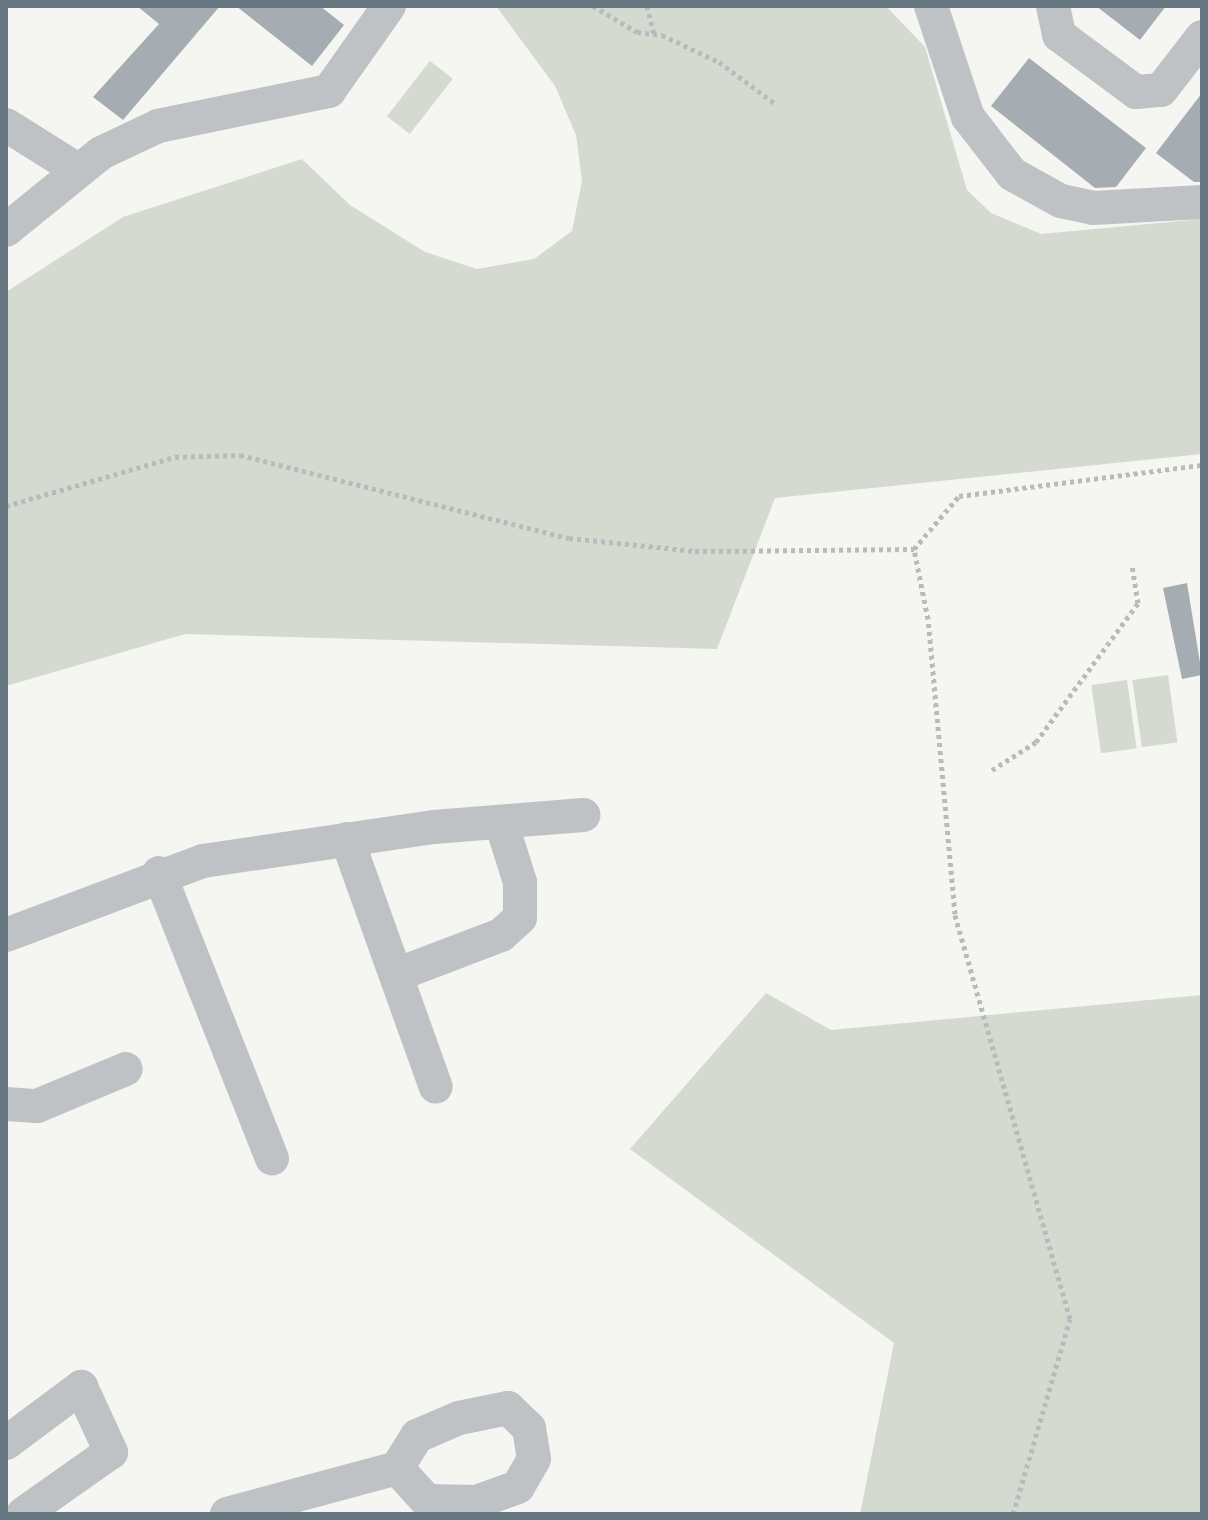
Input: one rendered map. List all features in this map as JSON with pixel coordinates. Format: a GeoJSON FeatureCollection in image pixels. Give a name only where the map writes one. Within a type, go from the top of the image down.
{"type":"FeatureCollection","features":[{"type":"Feature","properties":{"kind":"street"},"geometry":{"type":"LineString","coordinates":[[6,230],[78,170],[158,126],[329,91],[389,6]]}},
{"type":"Feature","properties":{"kind":"street"},"geometry":{"type":"LineString","coordinates":[[931,6],[968,117],[1012,174],[1061,201],[1093,208],[1202,202]]}},
{"type":"Feature","properties":{"kind":"street"},"geometry":{"type":"LineString","coordinates":[[1053,6],[1059,35],[1136,92],[1161,90],[1202,37]]}},
{"type":"Feature","properties":{"kind":"street"},"geometry":{"type":"LineString","coordinates":[[6,125],[78,170]]}},
{"type":"Feature","properties":{"kind":"street"},"geometry":{"type":"LineString","coordinates":[[6,935],[159,873],[347,839],[584,815]]}},
{"type":"Feature","properties":{"kind":"street"},"geometry":{"type":"LineString","coordinates":[[396,975],[501,935],[520,918],[520,882],[501,822]]}},
{"type":"Feature","properties":{"kind":"street"},"geometry":{"type":"LineString","coordinates":[[347,839],[436,1087]]}},
{"type":"Feature","properties":{"kind":"street"},"geometry":{"type":"LineString","coordinates":[[159,873],[272,1158]]}},
{"type":"Feature","properties":{"kind":"street"},"geometry":{"type":"LineString","coordinates":[[6,1104],[37,1106],[126,1069]]}},
{"type":"Feature","properties":{"kind":"street"},"geometry":{"type":"LineString","coordinates":[[6,1443],[81,1387],[111,1452],[23,1514]]}},
{"type":"Feature","properties":{"kind":"street"},"geometry":{"type":"LineString","coordinates":[[227,1514],[397,1468]]}},
{"type":"Feature","properties":{"kind":"path"},"geometry":{"type":"LineString","coordinates":[[593,6],[719,62],[777,105]]}},
{"type":"Feature","properties":{"kind":"path"},"geometry":{"type":"LineString","coordinates":[[647,6],[654,34]]}},
{"type":"Feature","properties":{"kind":"path"},"geometry":{"type":"LineString","coordinates":[[6,506],[175,457],[240,455],[569,538],[695,551],[914,549],[959,496],[1202,465]]}},
{"type":"Feature","properties":{"kind":"path"},"geometry":{"type":"LineString","coordinates":[[914,549],[928,619],[955,914],[1070,1319],[1013,1514]]}},
{"type":"Feature","properties":{"kind":"path"},"geometry":{"type":"LineString","coordinates":[[992,770],[1036,742],[1138,603],[1132,566]]}},
{"type":"Feature","properties":{"kind":"shaded area"},"geometry":{"type":"Polygon","coordinates":[[[496,6],[886,6],[925,47],[967,190],[991,213],[1041,234],[1202,219],[1202,454],[775,498],[717,649],[185,634],[6,686],[6,292],[123,217],[302,159],[350,205],[425,252],[477,269],[534,259],[572,231],[582,181],[576,135],[555,86],[496,6]]]}},
{"type":"Feature","properties":{"kind":"shaded area"},"geometry":{"type":"Polygon","coordinates":[[[430,61],[453,79],[410,134],[387,116],[430,61]]]}},
{"type":"Feature","properties":{"kind":"shaded area"},"geometry":{"type":"Polygon","coordinates":[[[1168,675],[1177,742],[1142,747],[1132,680],[1168,675]]]}},
{"type":"Feature","properties":{"kind":"shaded area"},"geometry":{"type":"Polygon","coordinates":[[[1127,680],[1137,748],[1101,753],[1091,685],[1127,680]]]}},
{"type":"Feature","properties":{"kind":"shaded area"},"geometry":{"type":"Polygon","coordinates":[[[766,993],[831,1030],[1202,995],[1202,1514],[860,1514],[894,1343],[630,1149],[766,993]]]}},
{"type":"Feature","properties":{"kind":"building"},"geometry":{"type":"Polygon","coordinates":[[[137,6],[220,6],[123,120],[93,97],[159,24],[137,6]]]}},
{"type":"Feature","properties":{"kind":"building"},"geometry":{"type":"Polygon","coordinates":[[[236,6],[320,6],[344,25],[312,66],[236,6]]]}},
{"type":"Feature","properties":{"kind":"building"},"geometry":{"type":"Polygon","coordinates":[[[1096,6],[1166,6],[1140,40],[1096,6]]]}},
{"type":"Feature","properties":{"kind":"building"},"geometry":{"type":"Polygon","coordinates":[[[1029,58],[1146,148],[1116,187],[1095,188],[991,106],[1029,58]]]}},
{"type":"Feature","properties":{"kind":"building"},"geometry":{"type":"Polygon","coordinates":[[[1202,93],[1202,182],[1194,182],[1156,153],[1202,93]]]}},
{"type":"Feature","properties":{"kind":"building"},"geometry":{"type":"Polygon","coordinates":[[[1187,583],[1202,675],[1182,679],[1163,588],[1187,583]]]}}]}
